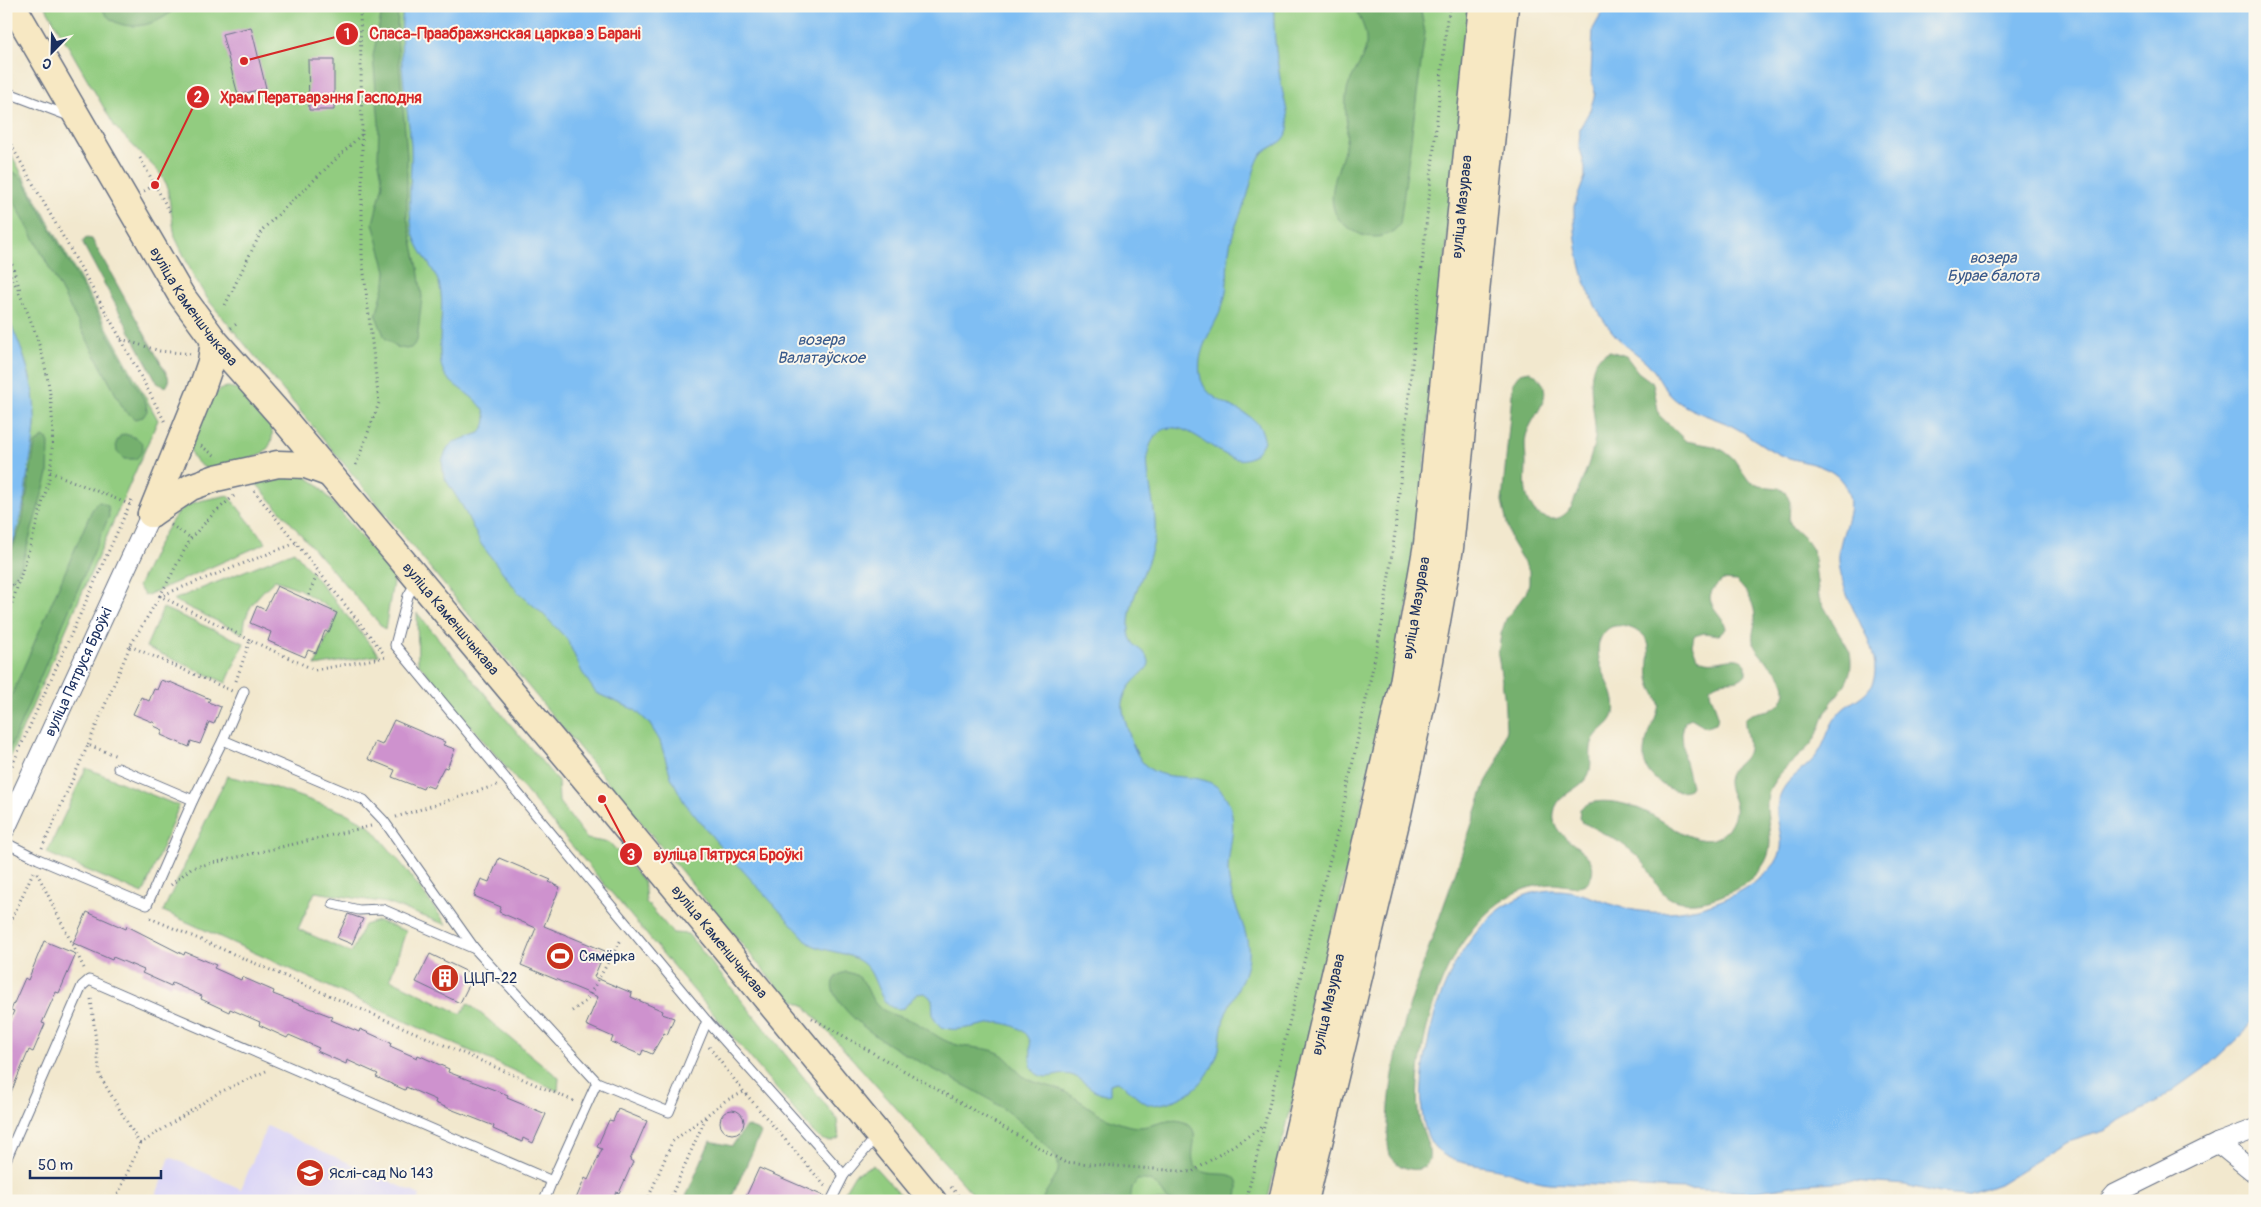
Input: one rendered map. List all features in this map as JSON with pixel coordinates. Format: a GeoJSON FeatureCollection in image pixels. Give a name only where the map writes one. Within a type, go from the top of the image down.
{"type":"FeatureCollection","features":[{"type":"Feature","properties":{"kind":"main road","name":"вуліца Каменшчыкава"},"geometry":{"type":"LineString","coordinates":[[13,6],[181,295],[204,347],[249,380],[282,417],[602,800],[933,1201]]}},
{"type":"Feature","properties":{"kind":"main road","name":"вуліца Мазурава"},"geometry":{"type":"LineString","coordinates":[[1282,1201],[1403,682],[1427,544],[1482,6]]}},
{"type":"Feature","properties":{"kind":"main road","name":"вуліца Мазурава"},"geometry":{"type":"LineString","coordinates":[[1305,1201],[1398,814],[1425,688],[1450,548],[1504,6]]}},
{"type":"Feature","properties":{"kind":"main road"},"geometry":{"type":"LineString","coordinates":[[146,509],[202,388],[211,362],[204,347]]}},
{"type":"Feature","properties":{"kind":"main road"},"geometry":{"type":"LineString","coordinates":[[202,388],[216,377],[230,375],[249,380]]}},
{"type":"Feature","properties":{"kind":"main road"},"geometry":{"type":"LineString","coordinates":[[252,478],[272,456],[278,446],[282,431],[282,417]]}},
{"type":"Feature","properties":{"kind":"main road"},"geometry":{"type":"LineString","coordinates":[[180,439],[180,454],[187,465],[200,475],[220,470],[252,478],[278,464],[306,465],[328,473]]}},
{"type":"Feature","properties":{"kind":"main road"},"geometry":{"type":"LineString","coordinates":[[146,509],[220,470]]}},
{"type":"Feature","properties":{"kind":"street","name":"вуліца Пятруся Броўкі"},"geometry":{"type":"LineString","coordinates":[[6,828],[146,509]]}},
{"type":"Feature","properties":{"kind":"street"},"geometry":{"type":"LineString","coordinates":[[2109,1201],[2115,1194],[2218,1143],[2255,1129]]}},
{"type":"Feature","properties":{"kind":"street"},"geometry":{"type":"LineString","coordinates":[[2218,1143],[2255,1173]]}},
{"type":"Feature","properties":{"kind":"lane"},"geometry":{"type":"LineString","coordinates":[[6,92],[80,120]]}},
{"type":"Feature","properties":{"kind":"lane"},"geometry":{"type":"LineString","coordinates":[[417,580],[408,596],[395,645],[707,1021],[844,1175]]}},
{"type":"Feature","properties":{"kind":"lane"},"geometry":{"type":"LineString","coordinates":[[6,843],[46,863],[148,905],[193,800],[223,740],[244,691]]}},
{"type":"Feature","properties":{"kind":"lane"},"geometry":{"type":"LineString","coordinates":[[223,740],[364,800],[384,821],[476,950],[597,1082],[669,1112],[702,1037],[707,1021]]}},
{"type":"Feature","properties":{"kind":"lane"},"geometry":{"type":"LineString","coordinates":[[118,768],[193,800]]}},
{"type":"Feature","properties":{"kind":"lane"},"geometry":{"type":"LineString","coordinates":[[333,904],[359,910],[382,909],[476,950]]}},
{"type":"Feature","properties":{"kind":"lane"},"geometry":{"type":"LineString","coordinates":[[6,1160],[82,986],[89,980],[552,1182]]}},
{"type":"Feature","properties":{"kind":"lane"},"geometry":{"type":"LineString","coordinates":[[544,1201],[597,1082]]}},
{"type":"Feature","properties":{"kind":"lane"},"geometry":{"type":"LineString","coordinates":[[832,1198],[844,1175],[878,1134]]}},
{"type":"Feature","properties":{"kind":"path"},"geometry":{"type":"LineString","coordinates":[[356,465],[379,403],[362,256],[360,6]]}},
{"type":"Feature","properties":{"kind":"path"},"geometry":{"type":"LineString","coordinates":[[1246,1201],[1317,908],[1341,818],[1383,620],[1395,532],[1447,20],[1451,6]]}},
{"type":"Feature","properties":{"kind":"path"},"geometry":{"type":"LineString","coordinates":[[225,305],[262,230],[362,134]]}},
{"type":"Feature","properties":{"kind":"path"},"geometry":{"type":"LineString","coordinates":[[6,136],[121,339],[165,422],[180,439],[220,470]]}},
{"type":"Feature","properties":{"kind":"path"},"geometry":{"type":"LineString","coordinates":[[140,158],[171,214]]}},
{"type":"Feature","properties":{"kind":"path"},"geometry":{"type":"LineString","coordinates":[[6,244],[44,361],[53,409],[50,472],[21,576],[6,621]]}},
{"type":"Feature","properties":{"kind":"path"},"geometry":{"type":"LineString","coordinates":[[6,266],[22,298]]}},
{"type":"Feature","properties":{"kind":"path"},"geometry":{"type":"LineString","coordinates":[[121,339],[160,351],[204,347]]}},
{"type":"Feature","properties":{"kind":"path"},"geometry":{"type":"LineString","coordinates":[[50,472],[146,509],[191,538]]}},
{"type":"Feature","properties":{"kind":"path"},"geometry":{"type":"LineString","coordinates":[[252,478],[296,543],[386,658],[393,664]]}},
{"type":"Feature","properties":{"kind":"path"},"geometry":{"type":"LineString","coordinates":[[41,850],[130,646],[160,596],[191,538],[215,512],[236,495]]}},
{"type":"Feature","properties":{"kind":"path"},"geometry":{"type":"LineString","coordinates":[[6,779],[146,509]]}},
{"type":"Feature","properties":{"kind":"path"},"geometry":{"type":"LineString","coordinates":[[160,596],[296,543]]}},
{"type":"Feature","properties":{"kind":"path"},"geometry":{"type":"LineString","coordinates":[[307,600],[319,572]]}},
{"type":"Feature","properties":{"kind":"path"},"geometry":{"type":"LineString","coordinates":[[6,593],[21,576]]}},
{"type":"Feature","properties":{"kind":"path"},"geometry":{"type":"LineString","coordinates":[[160,596],[315,670],[386,658]]}},
{"type":"Feature","properties":{"kind":"path"},"geometry":{"type":"LineString","coordinates":[[229,700],[250,640]]}},
{"type":"Feature","properties":{"kind":"path"},"geometry":{"type":"LineString","coordinates":[[130,646],[233,692]]}},
{"type":"Feature","properties":{"kind":"path"},"geometry":{"type":"LineString","coordinates":[[88,745],[123,758]]}},
{"type":"Feature","properties":{"kind":"path"},"geometry":{"type":"LineString","coordinates":[[148,905],[191,868],[384,821],[502,783]]}},
{"type":"Feature","properties":{"kind":"path"},"geometry":{"type":"LineString","coordinates":[[35,868],[44,872]]}},
{"type":"Feature","properties":{"kind":"path"},"geometry":{"type":"LineString","coordinates":[[6,932],[35,868]]}},
{"type":"Feature","properties":{"kind":"path"},"geometry":{"type":"LineString","coordinates":[[35,868],[80,957],[89,980],[100,1076],[140,1144]]}},
{"type":"Feature","properties":{"kind":"path"},"geometry":{"type":"LineString","coordinates":[[145,916],[585,1106]]}},
{"type":"Feature","properties":{"kind":"path"},"geometry":{"type":"LineString","coordinates":[[572,1011],[586,1001],[622,938]]}},
{"type":"Feature","properties":{"kind":"path"},"geometry":{"type":"LineString","coordinates":[[808,1016],[1064,1162],[1192,1172],[1265,1126]]}},
{"type":"Feature","properties":{"kind":"path"},"geometry":{"type":"LineString","coordinates":[[702,1037],[744,1092],[832,1198]]}},
{"type":"Feature","properties":{"kind":"path"},"geometry":{"type":"LineString","coordinates":[[115,1201],[140,1144],[218,1093],[282,1063]]}},
{"type":"Feature","properties":{"kind":"path"},"geometry":{"type":"LineString","coordinates":[[647,1201],[672,1142],[725,1101],[744,1092]]}},
{"type":"Feature","properties":{"kind":"path"},"geometry":{"type":"LineString","coordinates":[[669,1201],[707,1115]]}},
{"type":"Feature","properties":{"kind":"shaded area","name":"Яслі-сад № 143"},"geometry":{"type":"Polygon","coordinates":[[[267,1126],[420,1195],[418,1201],[154,1201],[170,1157],[241,1189],[267,1126]]]}},
{"type":"Feature","properties":{"kind":"green space","name":"возера Валатаўское"},"geometry":{"type":"Polygon","coordinates":[[[45,6],[1471,6],[1412,587],[1301,1069],[1267,1201],[979,1201],[805,1006],[784,995],[209,301],[195,279],[175,237],[167,185],[159,172],[115,127],[45,6]]]}},
{"type":"Feature","properties":{"kind":"green space"},"geometry":{"type":"Polygon","coordinates":[[[101,6],[127,6],[137,10],[148,6],[177,6],[160,20],[137,26],[116,22],[107,16],[101,6]]]}},
{"type":"Feature","properties":{"kind":"green space"},"geometry":{"type":"Polygon","coordinates":[[[383,6],[398,6],[397,36],[407,155],[407,217],[422,297],[417,341],[411,348],[406,349],[396,347],[385,338],[376,316],[385,283],[386,271],[373,223],[383,184],[378,157],[379,123],[373,56],[383,6]]]}},
{"type":"Feature","properties":{"kind":"green space"},"geometry":{"type":"Polygon","coordinates":[[[1353,6],[1420,6],[1425,33],[1400,224],[1389,233],[1371,237],[1357,233],[1339,219],[1334,210],[1332,199],[1333,187],[1346,141],[1347,91],[1362,59],[1366,45],[1364,29],[1353,6]]]}},
{"type":"Feature","properties":{"kind":"green space"},"geometry":{"type":"Polygon","coordinates":[[[6,145],[158,420],[6,766],[6,556],[14,541],[23,506],[35,426],[33,391],[29,373],[6,314],[6,145]]]}},
{"type":"Feature","properties":{"kind":"green space"},"geometry":{"type":"Polygon","coordinates":[[[14,172],[23,179],[146,403],[147,411],[143,417],[135,419],[124,410],[11,195],[6,180],[10,173],[14,172]]]}},
{"type":"Feature","properties":{"kind":"green space"},"geometry":{"type":"Polygon","coordinates":[[[86,238],[92,239],[168,376],[169,382],[166,387],[158,384],[84,246],[83,242],[86,238]]]}},
{"type":"Feature","properties":{"kind":"green space"},"geometry":{"type":"Polygon","coordinates":[[[1610,351],[1626,356],[1638,372],[1653,383],[1659,415],[1686,441],[1713,446],[1724,451],[1733,458],[1749,481],[1759,486],[1779,488],[1786,493],[1790,502],[1789,520],[1792,527],[1807,541],[1813,550],[1819,598],[1850,652],[1850,670],[1845,684],[1827,710],[1814,740],[1781,773],[1772,785],[1768,794],[1767,804],[1770,833],[1769,852],[1759,871],[1740,886],[1718,897],[1706,901],[1683,902],[1668,897],[1658,887],[1647,867],[1629,849],[1582,822],[1579,818],[1580,809],[1587,804],[1595,802],[1614,802],[1632,806],[1648,813],[1676,830],[1698,839],[1708,840],[1718,837],[1727,830],[1734,815],[1735,804],[1729,789],[1728,780],[1731,771],[1743,760],[1747,753],[1745,719],[1779,705],[1785,692],[1784,684],[1781,677],[1754,645],[1755,616],[1753,604],[1748,594],[1736,581],[1723,580],[1714,587],[1711,600],[1726,629],[1719,635],[1704,633],[1694,636],[1692,645],[1697,657],[1704,660],[1737,659],[1742,661],[1746,665],[1746,674],[1738,680],[1719,682],[1710,688],[1717,715],[1716,724],[1706,727],[1691,718],[1685,721],[1682,733],[1684,758],[1691,786],[1686,790],[1672,790],[1652,776],[1646,766],[1644,757],[1645,747],[1659,705],[1650,682],[1649,645],[1641,633],[1624,626],[1609,628],[1603,634],[1598,652],[1602,670],[1613,696],[1614,714],[1610,722],[1592,743],[1589,774],[1582,783],[1561,799],[1555,807],[1554,813],[1555,823],[1559,832],[1590,859],[1593,867],[1591,877],[1588,882],[1579,886],[1552,884],[1537,886],[1522,890],[1507,898],[1480,920],[1458,949],[1436,997],[1421,1057],[1418,1090],[1419,1118],[1428,1145],[1429,1159],[1426,1164],[1415,1170],[1399,1165],[1390,1155],[1388,1124],[1393,1075],[1410,1003],[1486,782],[1497,763],[1506,729],[1504,695],[1498,655],[1501,634],[1506,619],[1526,593],[1529,583],[1529,571],[1511,541],[1502,502],[1513,383],[1520,373],[1530,371],[1539,379],[1544,387],[1543,402],[1526,436],[1526,493],[1535,512],[1550,519],[1559,518],[1572,506],[1591,456],[1595,439],[1591,389],[1592,376],[1594,365],[1600,356],[1610,351]]]}},
{"type":"Feature","properties":{"kind":"green space"},"geometry":{"type":"Polygon","coordinates":[[[227,387],[246,394],[263,411],[272,431],[271,441],[266,450],[261,454],[238,462],[207,469],[195,460],[190,448],[199,422],[208,404],[213,396],[227,387]]]}},
{"type":"Feature","properties":{"kind":"green space"},"geometry":{"type":"Polygon","coordinates":[[[124,434],[142,443],[142,450],[136,459],[124,459],[117,452],[116,443],[120,436],[124,434]]]}},
{"type":"Feature","properties":{"kind":"green space"},"geometry":{"type":"Polygon","coordinates":[[[43,437],[48,440],[49,444],[48,474],[22,564],[6,589],[6,566],[22,523],[35,444],[43,437]]]}},
{"type":"Feature","properties":{"kind":"green space"},"geometry":{"type":"Polygon","coordinates":[[[302,474],[317,484],[394,576],[385,630],[253,480],[302,474]]]}},
{"type":"Feature","properties":{"kind":"green space"},"geometry":{"type":"Polygon","coordinates":[[[228,495],[266,543],[145,596],[138,586],[165,531],[179,512],[186,506],[196,502],[228,495]]]}},
{"type":"Feature","properties":{"kind":"green space"},"geometry":{"type":"Polygon","coordinates":[[[100,502],[108,506],[109,516],[6,758],[6,708],[91,512],[96,503],[100,502]]]}},
{"type":"Feature","properties":{"kind":"green space"},"geometry":{"type":"Polygon","coordinates":[[[294,551],[379,655],[315,666],[337,613],[299,589],[275,580],[257,597],[249,610],[244,625],[244,634],[173,600],[294,551]]]}},
{"type":"Feature","properties":{"kind":"green space"},"geometry":{"type":"Polygon","coordinates":[[[163,608],[244,643],[226,683],[146,647],[163,608]]]}},
{"type":"Feature","properties":{"kind":"green space"},"geometry":{"type":"Polygon","coordinates":[[[417,613],[558,781],[559,802],[587,839],[610,843],[644,882],[646,902],[673,933],[688,934],[818,1095],[837,1119],[839,1138],[831,1141],[824,1140],[812,1131],[418,663],[417,613]]]}},
{"type":"Feature","properties":{"kind":"green space"},"geometry":{"type":"Polygon","coordinates":[[[86,768],[179,806],[143,894],[47,853],[86,768]]]}},
{"type":"Feature","properties":{"kind":"green space"},"geometry":{"type":"Polygon","coordinates":[[[227,776],[267,785],[346,813],[370,826],[404,867],[447,925],[387,903],[315,892],[298,929],[351,953],[364,925],[378,921],[406,931],[390,979],[461,1014],[468,1003],[559,1078],[558,1091],[163,911],[227,776]]]}},
{"type":"Feature","properties":{"kind":"green space"},"geometry":{"type":"Polygon","coordinates":[[[846,972],[860,978],[873,1000],[883,1010],[915,1022],[939,1037],[959,1046],[988,1049],[999,1053],[1023,1076],[1065,1092],[1107,1118],[1139,1127],[1173,1120],[1184,1122],[1193,1131],[1193,1157],[1197,1168],[1211,1174],[1226,1174],[1237,1180],[1236,1201],[1168,1201],[1152,1182],[1137,1180],[1132,1188],[1130,1201],[1042,1201],[1058,1169],[1056,1157],[1051,1150],[1018,1120],[994,1102],[900,1051],[863,1026],[848,1012],[834,993],[833,981],[838,975],[846,972]]]}},
{"type":"Feature","properties":{"kind":"green space"},"geometry":{"type":"Polygon","coordinates":[[[746,1126],[761,1133],[730,1201],[684,1201],[710,1141],[732,1146],[746,1126]]]}},
{"type":"Feature","properties":{"kind":"green space"},"geometry":{"type":"Polygon","coordinates":[[[873,1165],[906,1201],[847,1201],[842,1196],[855,1174],[873,1165]]]}},
{"type":"Feature","properties":{"kind":"water","name":"возера Валатаўское"},"geometry":{"type":"Polygon","coordinates":[[[403,6],[1274,6],[1276,51],[1287,111],[1288,130],[1283,140],[1262,154],[1257,163],[1230,244],[1224,300],[1204,344],[1200,364],[1200,374],[1204,386],[1211,395],[1254,420],[1261,429],[1264,441],[1254,455],[1242,459],[1230,457],[1189,432],[1176,428],[1163,430],[1152,441],[1149,449],[1148,467],[1155,532],[1150,556],[1136,592],[1129,617],[1129,630],[1132,642],[1146,655],[1149,662],[1148,666],[1129,688],[1123,705],[1124,716],[1138,755],[1145,765],[1154,771],[1165,775],[1210,782],[1227,799],[1233,819],[1228,871],[1233,898],[1247,939],[1247,966],[1224,1020],[1215,1061],[1203,1080],[1186,1095],[1176,1100],[1153,1105],[1144,1102],[1126,1087],[1116,1082],[1110,1084],[1110,1094],[1101,1094],[1074,1076],[1064,1074],[1046,1077],[1037,1074],[1032,1068],[1030,1040],[1026,1033],[1017,1028],[1003,1023],[995,1023],[966,1028],[946,1028],[939,1025],[934,1018],[932,999],[925,993],[916,994],[904,1008],[889,1006],[884,1001],[866,966],[853,957],[809,943],[715,840],[684,802],[671,777],[660,741],[649,723],[635,710],[596,693],[582,672],[567,639],[518,592],[481,544],[463,507],[444,477],[442,461],[448,447],[454,442],[480,433],[485,423],[486,415],[476,401],[452,382],[443,370],[440,354],[441,291],[439,283],[417,244],[412,229],[410,198],[411,146],[402,59],[403,6]]]}},
{"type":"Feature","properties":{"kind":"water","name":"возера Бурае балота"},"geometry":{"type":"Polygon","coordinates":[[[1606,6],[2255,6],[2255,1017],[2240,1037],[2212,1063],[2157,1102],[2104,1131],[2067,1142],[1999,1184],[1968,1195],[1939,1193],[1905,1185],[1850,1181],[1804,1184],[1752,1192],[1549,1183],[1536,1181],[1498,1169],[1457,1161],[1439,1152],[1427,1134],[1423,1120],[1422,1088],[1423,1070],[1433,1021],[1444,987],[1454,967],[1465,947],[1479,929],[1512,901],[1532,893],[1554,890],[1571,891],[1637,911],[1671,912],[1705,906],[1737,893],[1752,884],[1769,871],[1778,859],[1781,837],[1777,816],[1778,804],[1785,785],[1815,758],[1833,721],[1840,712],[1867,691],[1873,682],[1875,671],[1871,648],[1849,599],[1840,570],[1839,552],[1850,506],[1846,488],[1840,479],[1827,469],[1778,454],[1732,426],[1690,409],[1677,401],[1649,365],[1615,335],[1596,308],[1589,293],[1577,247],[1574,206],[1585,177],[1585,167],[1579,145],[1580,128],[1590,110],[1595,94],[1591,76],[1593,29],[1606,6]]]}},
{"type":"Feature","properties":{"kind":"water"},"geometry":{"type":"Polygon","coordinates":[[[6,314],[18,340],[31,382],[35,425],[21,518],[6,556],[6,314]]]}},
{"type":"Feature","properties":{"kind":"building"},"geometry":{"type":"Polygon","coordinates":[[[251,27],[266,88],[238,95],[222,34],[251,27]]]}},
{"type":"Feature","properties":{"kind":"building"},"geometry":{"type":"Polygon","coordinates":[[[308,60],[334,60],[334,110],[309,110],[308,60]]]}},
{"type":"Feature","properties":{"kind":"building"},"geometry":{"type":"Polygon","coordinates":[[[277,586],[337,613],[329,632],[325,631],[316,653],[308,650],[305,657],[268,641],[271,632],[250,623],[257,606],[265,610],[277,586]]]}},
{"type":"Feature","properties":{"kind":"building"},"geometry":{"type":"Polygon","coordinates":[[[161,680],[210,699],[208,702],[221,707],[214,724],[209,722],[200,744],[191,741],[189,747],[161,735],[163,730],[154,726],[155,723],[133,714],[141,697],[149,701],[154,689],[157,690],[161,680]]]}},
{"type":"Feature","properties":{"kind":"building"},"geometry":{"type":"Polygon","coordinates":[[[394,720],[445,742],[443,745],[455,749],[447,768],[444,767],[433,788],[425,785],[423,789],[392,777],[395,770],[368,759],[375,742],[382,745],[394,720]]]}},
{"type":"Feature","properties":{"kind":"building"},"geometry":{"type":"Polygon","coordinates":[[[499,858],[551,880],[549,882],[560,887],[544,926],[605,951],[594,977],[632,993],[631,997],[663,1011],[662,1014],[674,1018],[667,1035],[664,1033],[652,1054],[643,1050],[641,1055],[611,1042],[613,1037],[586,1025],[598,997],[521,965],[536,928],[499,912],[501,907],[474,896],[481,879],[489,882],[499,858]]]}},
{"type":"Feature","properties":{"kind":"building"},"geometry":{"type":"Polygon","coordinates":[[[87,912],[126,929],[127,926],[184,955],[185,952],[216,965],[214,968],[241,980],[242,977],[274,991],[273,994],[333,1017],[331,1020],[359,1032],[360,1029],[391,1043],[390,1046],[417,1058],[418,1055],[449,1069],[448,1072],[508,1095],[507,1098],[546,1114],[533,1143],[523,1138],[522,1142],[493,1129],[494,1126],[435,1103],[436,1100],[406,1087],[405,1090],[376,1077],[378,1074],[347,1060],[346,1064],[317,1051],[319,1048],[289,1035],[287,1038],[259,1025],[260,1022],[230,1009],[229,1012],[201,999],[202,996],[172,983],[171,986],[142,973],[144,970],[113,957],[112,960],[73,943],[87,912]]]}},
{"type":"Feature","properties":{"kind":"building"},"geometry":{"type":"Polygon","coordinates":[[[348,914],[363,919],[352,944],[337,938],[348,914]]]}},
{"type":"Feature","properties":{"kind":"building"},"geometry":{"type":"Polygon","coordinates":[[[44,941],[76,954],[59,993],[56,992],[42,1023],[45,1024],[33,1052],[29,1050],[6,1104],[6,1028],[14,1011],[11,1010],[25,978],[28,980],[44,941]]]}},
{"type":"Feature","properties":{"kind":"building","name":"ЦЦП-22"},"geometry":{"type":"Polygon","coordinates":[[[430,954],[474,975],[460,1003],[416,982],[430,954]]]}},
{"type":"Feature","properties":{"kind":"building"},"geometry":{"type":"Polygon","coordinates":[[[618,1109],[647,1121],[630,1160],[633,1162],[619,1193],[616,1192],[612,1201],[575,1201],[585,1178],[588,1180],[602,1149],[597,1147],[609,1120],[613,1121],[618,1109]]]}},
{"type":"Feature","properties":{"kind":"building"},"geometry":{"type":"Polygon","coordinates":[[[732,1110],[741,1113],[744,1122],[741,1131],[732,1134],[723,1131],[720,1122],[723,1113],[732,1110]]]}},
{"type":"Feature","properties":{"kind":"building"},"geometry":{"type":"Polygon","coordinates":[[[759,1168],[826,1197],[825,1201],[744,1201],[759,1168]]]}},
{"type":"Feature","properties":{"kind":"place","name":"Спаса-Праабражэнская царква з Барані"},"geometry":{"type":"Point","coordinates":[244,61]}},
{"type":"Feature","properties":{"kind":"place","name":"Храм Ператварэння Гасподня"},"geometry":{"type":"Point","coordinates":[155,185]}},
{"type":"Feature","properties":{"kind":"place","name":"вуліца Пятруся Броўкі"},"geometry":{"type":"Point","coordinates":[602,799]}},
{"type":"Feature","properties":{"kind":"place","name":"Сямёрка"},"geometry":{"type":"Point","coordinates":[560,956]}},
{"type":"Feature","properties":{"kind":"place","name":"ЦЦП-22"},"geometry":{"type":"Point","coordinates":[445,978]}},
{"type":"Feature","properties":{"kind":"place","name":"Яслі-сад № 143"},"geometry":{"type":"Point","coordinates":[310,1173]}}]}
